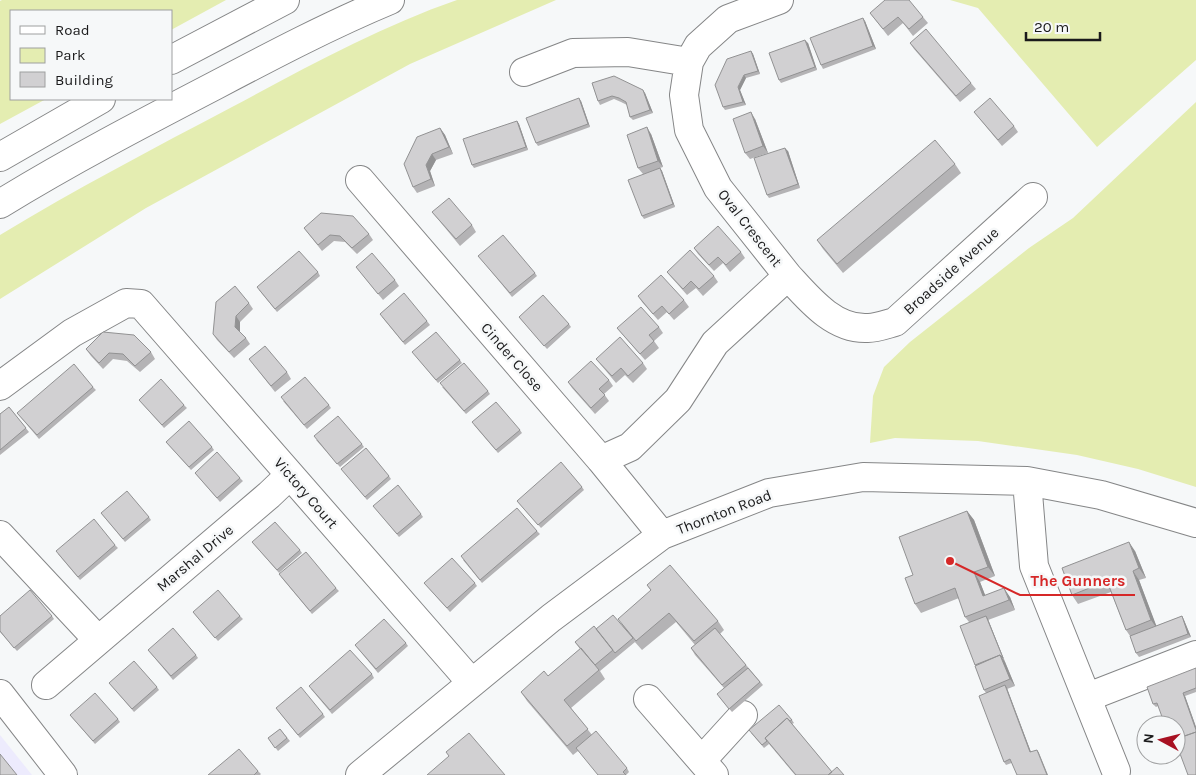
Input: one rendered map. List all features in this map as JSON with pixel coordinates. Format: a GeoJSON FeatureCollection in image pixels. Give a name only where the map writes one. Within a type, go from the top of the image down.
{"type":"FeatureCollection","features":[{"type":"Feature","properties":{"kind":"main road"},"geometry":{"type":"LineString","coordinates":[[172,59],[285,0]]}},
{"type":"Feature","properties":{"kind":"main road"},"geometry":{"type":"LineString","coordinates":[[0,204],[107,141],[361,12],[390,0]]}},
{"type":"Feature","properties":{"kind":"main road","name":"Oval Crescent"},"geometry":{"type":"LineString","coordinates":[[601,460],[630,447],[678,400],[716,343],[788,276],[718,188],[689,130],[684,95],[689,62],[698,46],[728,19],[779,0]]}},
{"type":"Feature","properties":{"kind":"main road"},"geometry":{"type":"LineString","coordinates":[[524,72],[573,53],[628,52],[689,62]]}},
{"type":"Feature","properties":{"kind":"main road"},"geometry":{"type":"LineString","coordinates":[[0,157],[99,100]]}},
{"type":"Feature","properties":{"kind":"main road","name":"Cinder Close"},"geometry":{"type":"LineString","coordinates":[[360,180],[601,460],[662,535]]}},
{"type":"Feature","properties":{"kind":"main road","name":"Broadside Avenue"},"geometry":{"type":"LineString","coordinates":[[788,276],[820,310],[845,324],[868,328],[895,322],[1033,197]]}},
{"type":"Feature","properties":{"kind":"main road","name":"Victory Court"},"geometry":{"type":"LineString","coordinates":[[0,386],[72,333],[126,303],[141,304],[471,682]]}},
{"type":"Feature","properties":{"kind":"main road","name":"Marshal Drive"},"geometry":{"type":"LineString","coordinates":[[46,685],[270,495],[290,475]]}},
{"type":"Feature","properties":{"kind":"main road","name":"Thornton Road"},"geometry":{"type":"LineString","coordinates":[[360,775],[551,618],[662,535],[769,493],[863,477],[1026,481],[1101,495],[1196,522]]}},
{"type":"Feature","properties":{"kind":"main road"},"geometry":{"type":"LineString","coordinates":[[1026,481],[1034,566],[1116,771]]}},
{"type":"Feature","properties":{"kind":"main road"},"geometry":{"type":"LineString","coordinates":[[0,535],[98,640]]}},
{"type":"Feature","properties":{"kind":"main road"},"geometry":{"type":"LineString","coordinates":[[1088,697],[1196,655]]}},
{"type":"Feature","properties":{"kind":"main road"},"geometry":{"type":"LineString","coordinates":[[0,694],[63,775]]}},
{"type":"Feature","properties":{"kind":"main road"},"geometry":{"type":"LineString","coordinates":[[648,699],[708,768],[743,715]]}},
{"type":"Feature","properties":{"kind":"shaded area"},"geometry":{"type":"Polygon","coordinates":[[[0,735],[32,775],[0,775],[0,735]]]}},
{"type":"Feature","properties":{"kind":"green space"},"geometry":{"type":"Polygon","coordinates":[[[226,0],[172,29],[172,10],[10,10],[10,100],[44,100],[0,124],[0,1],[226,0]]]}},
{"type":"Feature","properties":{"kind":"green space"},"geometry":{"type":"Polygon","coordinates":[[[457,0],[556,0],[410,64],[146,208],[0,299],[0,235],[115,169],[315,63],[371,35],[457,0]]]}},
{"type":"Feature","properties":{"kind":"green space"},"geometry":{"type":"Polygon","coordinates":[[[950,0],[1196,0],[1196,60],[1097,147],[978,8],[950,0]]]}},
{"type":"Feature","properties":{"kind":"green space"},"geometry":{"type":"Polygon","coordinates":[[[1196,102],[1196,487],[1138,469],[1077,455],[978,441],[895,438],[870,443],[873,396],[884,367],[910,342],[1029,248],[1073,218],[1196,102]]]}},
{"type":"Feature","properties":{"kind":"building"},"geometry":{"type":"Polygon","coordinates":[[[885,0],[909,0],[923,17],[909,29],[898,17],[883,29],[870,13],[885,0]]]}},
{"type":"Feature","properties":{"kind":"building"},"geometry":{"type":"Polygon","coordinates":[[[863,18],[873,46],[821,65],[810,38],[863,18]]]}},
{"type":"Feature","properties":{"kind":"building"},"geometry":{"type":"Polygon","coordinates":[[[926,29],[971,83],[956,96],[910,43],[926,29]]]}},
{"type":"Feature","properties":{"kind":"building"},"geometry":{"type":"Polygon","coordinates":[[[805,40],[815,67],[779,80],[769,53],[805,40]]]}},
{"type":"Feature","properties":{"kind":"building"},"geometry":{"type":"Polygon","coordinates":[[[751,51],[758,71],[744,75],[738,87],[743,102],[723,107],[715,85],[727,59],[751,51]]]}},
{"type":"Feature","properties":{"kind":"building"},"geometry":{"type":"Polygon","coordinates":[[[614,76],[643,90],[650,110],[630,117],[626,102],[619,98],[612,96],[598,101],[592,83],[614,76]]]}},
{"type":"Feature","properties":{"kind":"building"},"geometry":{"type":"Polygon","coordinates":[[[579,98],[588,124],[536,143],[526,118],[579,98]]]}},
{"type":"Feature","properties":{"kind":"building"},"geometry":{"type":"Polygon","coordinates":[[[990,98],[1014,126],[998,140],[974,112],[990,98]]]}},
{"type":"Feature","properties":{"kind":"building"},"geometry":{"type":"Polygon","coordinates":[[[751,112],[763,146],[745,153],[733,119],[751,112]]]}},
{"type":"Feature","properties":{"kind":"building"},"geometry":{"type":"Polygon","coordinates":[[[517,121],[526,147],[472,165],[463,139],[517,121]]]}},
{"type":"Feature","properties":{"kind":"building"},"geometry":{"type":"Polygon","coordinates":[[[647,127],[658,161],[638,168],[627,135],[647,127]]]}},
{"type":"Feature","properties":{"kind":"building"},"geometry":{"type":"Polygon","coordinates":[[[440,128],[449,147],[432,154],[426,165],[431,179],[413,187],[404,164],[417,137],[440,128]]]}},
{"type":"Feature","properties":{"kind":"building"},"geometry":{"type":"Polygon","coordinates":[[[935,140],[955,164],[837,264],[817,240],[935,140]]]}},
{"type":"Feature","properties":{"kind":"building"},"geometry":{"type":"Polygon","coordinates":[[[785,148],[798,184],[767,195],[754,158],[785,148]]]}},
{"type":"Feature","properties":{"kind":"building"},"geometry":{"type":"Polygon","coordinates":[[[660,168],[673,204],[642,216],[628,180],[660,168]]]}},
{"type":"Feature","properties":{"kind":"building"},"geometry":{"type":"Polygon","coordinates":[[[449,198],[472,225],[456,239],[432,212],[449,198]]]}},
{"type":"Feature","properties":{"kind":"building"},"geometry":{"type":"Polygon","coordinates":[[[321,213],[353,216],[369,234],[352,248],[340,236],[330,235],[318,245],[304,228],[321,213]]]}},
{"type":"Feature","properties":{"kind":"building"},"geometry":{"type":"Polygon","coordinates":[[[718,226],[741,252],[726,265],[718,257],[709,265],[694,248],[718,226]]]}},
{"type":"Feature","properties":{"kind":"building"},"geometry":{"type":"Polygon","coordinates":[[[503,235],[535,273],[510,293],[478,256],[503,235]]]}},
{"type":"Feature","properties":{"kind":"building"},"geometry":{"type":"Polygon","coordinates":[[[690,250],[714,276],[699,289],[691,281],[683,289],[667,272],[690,250]]]}},
{"type":"Feature","properties":{"kind":"building"},"geometry":{"type":"Polygon","coordinates":[[[299,251],[318,272],[275,309],[257,287],[299,251]]]}},
{"type":"Feature","properties":{"kind":"building"},"geometry":{"type":"Polygon","coordinates":[[[372,253],[395,280],[378,294],[356,267],[372,253]]]}},
{"type":"Feature","properties":{"kind":"building"},"geometry":{"type":"Polygon","coordinates":[[[661,275],[684,300],[669,314],[662,306],[653,314],[638,296],[661,275]]]}},
{"type":"Feature","properties":{"kind":"building"},"geometry":{"type":"Polygon","coordinates":[[[235,286],[249,303],[236,316],[235,327],[246,338],[229,352],[213,334],[216,302],[235,286]]]}},
{"type":"Feature","properties":{"kind":"building"},"geometry":{"type":"Polygon","coordinates":[[[404,293],[427,321],[403,342],[380,314],[404,293]]]}},
{"type":"Feature","properties":{"kind":"building"},"geometry":{"type":"Polygon","coordinates":[[[543,295],[569,324],[544,346],[519,317],[543,295]]]}},
{"type":"Feature","properties":{"kind":"building"},"geometry":{"type":"Polygon","coordinates":[[[641,307],[659,327],[649,335],[654,341],[640,354],[617,328],[641,307]]]}},
{"type":"Feature","properties":{"kind":"building"},"geometry":{"type":"Polygon","coordinates":[[[103,332],[134,335],[151,352],[135,366],[123,354],[109,353],[99,363],[86,349],[103,332]]]}},
{"type":"Feature","properties":{"kind":"building"},"geometry":{"type":"Polygon","coordinates":[[[436,332],[460,360],[436,380],[412,352],[436,332]]]}},
{"type":"Feature","properties":{"kind":"building"},"geometry":{"type":"Polygon","coordinates":[[[620,337],[643,363],[628,376],[621,368],[612,376],[596,359],[620,337]]]}},
{"type":"Feature","properties":{"kind":"building"},"geometry":{"type":"Polygon","coordinates":[[[265,346],[287,372],[271,386],[249,359],[265,346]]]}},
{"type":"Feature","properties":{"kind":"building"},"geometry":{"type":"Polygon","coordinates":[[[591,361],[609,380],[599,389],[605,395],[591,408],[568,382],[591,361]]]}},
{"type":"Feature","properties":{"kind":"building"},"geometry":{"type":"Polygon","coordinates":[[[464,363],[488,391],[464,411],[440,383],[464,363]]]}},
{"type":"Feature","properties":{"kind":"building"},"geometry":{"type":"Polygon","coordinates":[[[74,364],[93,387],[37,435],[17,413],[74,364]]]}},
{"type":"Feature","properties":{"kind":"building"},"geometry":{"type":"Polygon","coordinates":[[[305,377],[329,405],[304,425],[281,397],[305,377]]]}},
{"type":"Feature","properties":{"kind":"building"},"geometry":{"type":"Polygon","coordinates":[[[161,379],[184,405],[162,425],[139,400],[161,379]]]}},
{"type":"Feature","properties":{"kind":"building"},"geometry":{"type":"Polygon","coordinates":[[[496,402],[520,430],[496,450],[472,422],[496,402]]]}},
{"type":"Feature","properties":{"kind":"building"},"geometry":{"type":"Polygon","coordinates":[[[9,407],[26,428],[0,450],[0,414],[9,407]]]}},
{"type":"Feature","properties":{"kind":"building"},"geometry":{"type":"Polygon","coordinates":[[[338,416],[362,444],[337,464],[314,436],[338,416]]]}},
{"type":"Feature","properties":{"kind":"building"},"geometry":{"type":"Polygon","coordinates":[[[189,421],[212,447],[189,467],[166,442],[189,421]]]}},
{"type":"Feature","properties":{"kind":"building"},"geometry":{"type":"Polygon","coordinates":[[[366,448],[389,476],[365,497],[341,469],[366,448]]]}},
{"type":"Feature","properties":{"kind":"building"},"geometry":{"type":"Polygon","coordinates":[[[217,452],[240,478],[217,498],[195,473],[217,452]]]}},
{"type":"Feature","properties":{"kind":"building"},"geometry":{"type":"Polygon","coordinates":[[[561,462],[582,487],[538,525],[517,501],[561,462]]]}},
{"type":"Feature","properties":{"kind":"building"},"geometry":{"type":"Polygon","coordinates":[[[398,485],[421,514],[397,534],[373,506],[398,485]]]}},
{"type":"Feature","properties":{"kind":"building"},"geometry":{"type":"Polygon","coordinates":[[[127,491],[149,517],[123,539],[101,513],[127,491]]]}},
{"type":"Feature","properties":{"kind":"building"},"geometry":{"type":"Polygon","coordinates":[[[517,508],[537,531],[480,580],[461,556],[517,508]]]}},
{"type":"Feature","properties":{"kind":"building"},"geometry":{"type":"Polygon","coordinates":[[[967,511],[988,567],[974,572],[983,596],[1004,588],[1009,600],[965,617],[955,588],[915,604],[905,578],[913,575],[899,537],[967,511]]]}},
{"type":"Feature","properties":{"kind":"building"},"geometry":{"type":"Polygon","coordinates":[[[94,519],[115,545],[78,577],[56,551],[94,519]]]}},
{"type":"Feature","properties":{"kind":"building"},"geometry":{"type":"Polygon","coordinates":[[[275,522],[300,550],[277,570],[252,542],[275,522]]]}},
{"type":"Feature","properties":{"kind":"building"},"geometry":{"type":"Polygon","coordinates":[[[1129,542],[1139,568],[1133,571],[1151,620],[1126,630],[1107,581],[1072,595],[1062,568],[1129,542]]]}},
{"type":"Feature","properties":{"kind":"building"},"geometry":{"type":"Polygon","coordinates":[[[306,552],[336,588],[310,611],[279,574],[306,552]]]}},
{"type":"Feature","properties":{"kind":"building"},"geometry":{"type":"Polygon","coordinates":[[[452,558],[475,583],[447,608],[424,583],[452,558]]]}},
{"type":"Feature","properties":{"kind":"building"},"geometry":{"type":"Polygon","coordinates":[[[670,565],[718,621],[694,641],[669,613],[636,641],[618,619],[651,590],[647,585],[670,565]]]}},
{"type":"Feature","properties":{"kind":"building"},"geometry":{"type":"Polygon","coordinates":[[[30,590],[52,616],[14,648],[0,631],[0,616],[30,590]]]}},
{"type":"Feature","properties":{"kind":"building"},"geometry":{"type":"Polygon","coordinates":[[[218,590],[240,616],[215,638],[193,612],[218,590]]]}},
{"type":"Feature","properties":{"kind":"building"},"geometry":{"type":"Polygon","coordinates":[[[613,615],[633,638],[615,653],[596,629],[613,615]]]}},
{"type":"Feature","properties":{"kind":"building"},"geometry":{"type":"Polygon","coordinates":[[[986,616],[1003,658],[1000,655],[975,665],[960,626],[986,616]]]}},
{"type":"Feature","properties":{"kind":"building"},"geometry":{"type":"Polygon","coordinates":[[[1182,616],[1188,634],[1136,653],[1130,636],[1182,616]]]}},
{"type":"Feature","properties":{"kind":"building"},"geometry":{"type":"Polygon","coordinates":[[[384,619],[406,643],[376,669],[355,645],[384,619]]]}},
{"type":"Feature","properties":{"kind":"building"},"geometry":{"type":"Polygon","coordinates":[[[594,626],[613,650],[595,665],[575,642],[594,626]]]}},
{"type":"Feature","properties":{"kind":"building"},"geometry":{"type":"Polygon","coordinates":[[[173,628],[196,655],[171,676],[148,650],[173,628]]]}},
{"type":"Feature","properties":{"kind":"building"},"geometry":{"type":"Polygon","coordinates":[[[715,628],[746,665],[722,685],[691,648],[715,628]]]}},
{"type":"Feature","properties":{"kind":"building"},"geometry":{"type":"Polygon","coordinates":[[[581,648],[599,670],[564,700],[588,729],[567,746],[521,692],[544,671],[548,676],[581,648]]]}},
{"type":"Feature","properties":{"kind":"building"},"geometry":{"type":"Polygon","coordinates":[[[350,650],[372,674],[330,710],[309,686],[350,650]]]}},
{"type":"Feature","properties":{"kind":"building"},"geometry":{"type":"Polygon","coordinates":[[[1000,655],[1010,679],[984,690],[975,666],[1000,655]]]}},
{"type":"Feature","properties":{"kind":"building"},"geometry":{"type":"Polygon","coordinates":[[[134,661],[157,687],[132,709],[109,683],[134,661]]]}},
{"type":"Feature","properties":{"kind":"building"},"geometry":{"type":"Polygon","coordinates":[[[748,668],[760,682],[729,709],[717,694],[748,668]]]}},
{"type":"Feature","properties":{"kind":"building"},"geometry":{"type":"Polygon","coordinates":[[[1196,668],[1196,688],[1183,693],[1196,732],[1186,736],[1186,715],[1161,715],[1157,703],[1153,704],[1147,687],[1196,668]]]}},
{"type":"Feature","properties":{"kind":"building"},"geometry":{"type":"Polygon","coordinates":[[[1005,685],[1030,752],[1037,750],[1047,775],[1017,775],[1010,759],[1004,762],[979,696],[1005,685]]]}},
{"type":"Feature","properties":{"kind":"building"},"geometry":{"type":"Polygon","coordinates":[[[301,687],[323,714],[298,735],[276,708],[301,687]]]}},
{"type":"Feature","properties":{"kind":"building"},"geometry":{"type":"Polygon","coordinates":[[[95,693],[118,719],[93,741],[70,715],[95,693]]]}},
{"type":"Feature","properties":{"kind":"building"},"geometry":{"type":"Polygon","coordinates":[[[779,705],[792,720],[790,721],[787,718],[765,738],[767,741],[762,745],[749,730],[779,705]]]}},
{"type":"Feature","properties":{"kind":"building"},"geometry":{"type":"Polygon","coordinates":[[[787,718],[832,772],[828,775],[796,775],[765,738],[787,718]]]}},
{"type":"Feature","properties":{"kind":"building"},"geometry":{"type":"Polygon","coordinates":[[[280,729],[287,738],[275,748],[268,738],[280,729]]]}},
{"type":"Feature","properties":{"kind":"building"},"geometry":{"type":"Polygon","coordinates":[[[596,731],[627,768],[623,772],[626,775],[598,775],[576,748],[596,731]]]}},
{"type":"Feature","properties":{"kind":"building"},"geometry":{"type":"Polygon","coordinates":[[[1196,732],[1196,775],[1188,775],[1184,765],[1186,765],[1186,736],[1196,732]]]}},
{"type":"Feature","properties":{"kind":"building"},"geometry":{"type":"Polygon","coordinates":[[[469,733],[505,775],[427,775],[449,756],[446,752],[469,733]]]}},
{"type":"Feature","properties":{"kind":"building"},"geometry":{"type":"Polygon","coordinates":[[[239,749],[258,771],[254,775],[208,775],[239,749]]]}},
{"type":"Feature","properties":{"kind":"building"},"geometry":{"type":"Polygon","coordinates":[[[0,754],[17,775],[0,775],[0,754]]]}},
{"type":"Feature","properties":{"kind":"building"},"geometry":{"type":"Polygon","coordinates":[[[837,767],[844,775],[828,775],[837,767]]]}},
{"type":"Feature","properties":{"kind":"place","name":"The Gunners"},"geometry":{"type":"Point","coordinates":[950,561]}}]}
